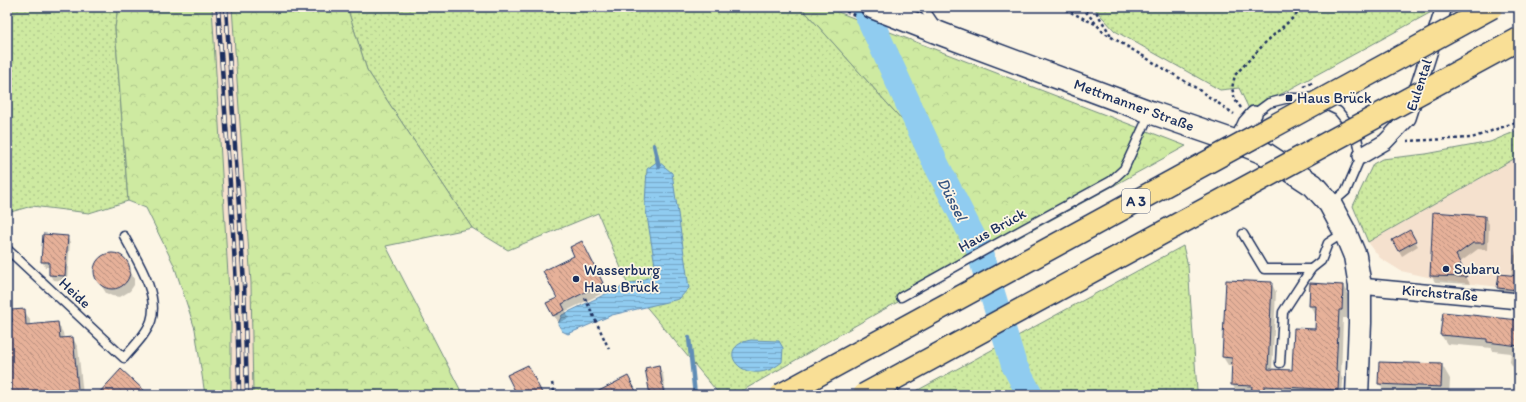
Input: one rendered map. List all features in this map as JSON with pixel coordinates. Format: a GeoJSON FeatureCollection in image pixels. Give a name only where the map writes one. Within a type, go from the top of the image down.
{"type":"FeatureCollection","features":[{"type":"Feature","properties":{"kind":"highway","name":"A 3"},"geometry":{"type":"LineString","coordinates":[[781,395],[1492,7]]}},
{"type":"Feature","properties":{"kind":"highway"},"geometry":{"type":"LineString","coordinates":[[864,395],[1519,38]]}},
{"type":"Feature","properties":{"kind":"main road","name":"Mettmanner Straße"},"geometry":{"type":"LineString","coordinates":[[881,11],[1150,112],[1237,142],[1264,153],[1312,185],[1330,204],[1345,232],[1355,256],[1360,286],[1357,395]]}},
{"type":"Feature","properties":{"kind":"street","name":"Eulental"},"geometry":{"type":"LineString","coordinates":[[1361,156],[1385,142],[1408,118],[1444,7]]}},
{"type":"Feature","properties":{"kind":"street"},"geometry":{"type":"LineString","coordinates":[[1237,142],[1250,119]]}},
{"type":"Feature","properties":{"kind":"street","name":"Kirchstraße"},"geometry":{"type":"LineString","coordinates":[[1360,286],[1519,301]]}},
{"type":"Feature","properties":{"kind":"lane"},"geometry":{"type":"LineString","coordinates":[[922,7],[944,35]]}},
{"type":"Feature","properties":{"kind":"lane"},"geometry":{"type":"LineString","coordinates":[[1250,119],[1269,103],[1289,98],[1311,98],[1338,111],[1356,133],[1361,156],[1346,191],[1330,204]]}},
{"type":"Feature","properties":{"kind":"lane","name":"Haus Brück"},"geometry":{"type":"LineString","coordinates":[[901,297],[1023,228],[1111,181],[1124,169],[1150,112]]}},
{"type":"Feature","properties":{"kind":"lane"},"geometry":{"type":"LineString","coordinates":[[1280,363],[1283,312],[1311,269],[1321,261],[1328,243],[1345,232]]}},
{"type":"Feature","properties":{"kind":"lane"},"geometry":{"type":"LineString","coordinates":[[1243,234],[1264,269],[1311,269]]}},
{"type":"Feature","properties":{"kind":"lane","name":"Heide"},"geometry":{"type":"LineString","coordinates":[[7,249],[124,358],[148,327],[154,305],[144,274],[124,236]]}},
{"type":"Feature","properties":{"kind":"path"},"geometry":{"type":"LineString","coordinates":[[835,7],[842,10]]}},
{"type":"Feature","properties":{"kind":"path"},"geometry":{"type":"LineString","coordinates":[[1060,7],[1096,24]]}},
{"type":"Feature","properties":{"kind":"path"},"geometry":{"type":"LineString","coordinates":[[1082,7],[1103,32],[1250,119]]}},
{"type":"Feature","properties":{"kind":"path"},"geometry":{"type":"LineString","coordinates":[[1093,7],[1112,38]]}},
{"type":"Feature","properties":{"kind":"path"},"geometry":{"type":"LineString","coordinates":[[1250,119],[1234,100],[1232,88],[1235,75],[1266,42],[1305,7]]}},
{"type":"Feature","properties":{"kind":"path"},"geometry":{"type":"LineString","coordinates":[[1385,142],[1472,138],[1519,121]]}},
{"type":"Feature","properties":{"kind":"path"},"geometry":{"type":"LineString","coordinates":[[585,298],[609,349]]}},
{"type":"Feature","properties":{"kind":"path"},"geometry":{"type":"LineString","coordinates":[[552,383],[555,395]]}},
{"type":"Feature","properties":{"kind":"shaded area"},"geometry":{"type":"Polygon","coordinates":[[[212,7],[232,7],[251,283],[253,395],[231,395],[231,325],[212,7]]]}},
{"type":"Feature","properties":{"kind":"shaded area"},"geometry":{"type":"Polygon","coordinates":[[[1519,156],[1519,289],[1445,281],[1401,271],[1380,258],[1368,242],[1519,156]]]}},
{"type":"Feature","properties":{"kind":"green space"},"geometry":{"type":"Polygon","coordinates":[[[7,7],[118,7],[115,28],[128,201],[89,213],[32,206],[7,213],[7,7]]]}},
{"type":"Feature","properties":{"kind":"green space"},"geometry":{"type":"Polygon","coordinates":[[[118,7],[212,7],[231,325],[231,395],[205,395],[195,329],[174,265],[146,208],[128,201],[115,28],[118,7]]]}},
{"type":"Feature","properties":{"kind":"green space"},"geometry":{"type":"Polygon","coordinates":[[[232,7],[347,7],[367,70],[472,228],[386,246],[463,395],[253,395],[251,283],[232,7]]]}},
{"type":"Feature","properties":{"kind":"green space"},"geometry":{"type":"Polygon","coordinates":[[[347,7],[801,7],[904,122],[976,261],[879,312],[735,395],[720,395],[628,285],[598,213],[508,250],[472,228],[367,70],[347,7]]]}},
{"type":"Feature","properties":{"kind":"green space"},"geometry":{"type":"Polygon","coordinates":[[[801,7],[825,7],[1186,146],[976,261],[904,122],[801,7]]]}},
{"type":"Feature","properties":{"kind":"green space"},"geometry":{"type":"Polygon","coordinates":[[[1093,7],[1437,7],[1437,9],[1250,111],[1239,88],[1220,90],[1115,31],[1093,7]]]}},
{"type":"Feature","properties":{"kind":"green space"},"geometry":{"type":"Polygon","coordinates":[[[1519,130],[1519,156],[1368,242],[1353,206],[1373,164],[1382,159],[1426,154],[1490,142],[1519,130]]]}},
{"type":"Feature","properties":{"kind":"green space"},"geometry":{"type":"Polygon","coordinates":[[[1183,246],[1188,266],[1197,390],[1220,395],[909,395],[1183,246]]]}},
{"type":"Feature","properties":{"kind":"water"},"geometry":{"type":"Polygon","coordinates":[[[658,161],[672,173],[689,288],[679,299],[612,315],[568,334],[562,331],[558,324],[562,315],[616,289],[650,277],[655,265],[645,204],[647,169],[658,161]]]}},
{"type":"Feature","properties":{"kind":"water"},"geometry":{"type":"Polygon","coordinates":[[[751,340],[779,341],[783,348],[782,362],[769,370],[756,372],[746,370],[738,365],[733,358],[733,351],[739,344],[751,340]]]}},
{"type":"Feature","properties":{"kind":"water"},"geometry":{"type":"Polygon","coordinates":[[[1016,357],[1034,395],[1018,395],[1002,369],[1016,357]]]}},
{"type":"Feature","properties":{"kind":"building"},"geometry":{"type":"Polygon","coordinates":[[[1433,212],[1485,216],[1484,243],[1473,243],[1456,255],[1467,277],[1430,276],[1433,212]]]}},
{"type":"Feature","properties":{"kind":"building"},"geometry":{"type":"Polygon","coordinates":[[[1410,230],[1416,241],[1398,251],[1392,240],[1410,230]]]}},
{"type":"Feature","properties":{"kind":"building"},"geometry":{"type":"Polygon","coordinates":[[[43,234],[68,236],[65,276],[49,275],[49,262],[41,262],[43,234]]]}},
{"type":"Feature","properties":{"kind":"building"},"geometry":{"type":"Polygon","coordinates":[[[582,241],[603,283],[562,304],[565,310],[553,316],[546,303],[557,298],[543,271],[574,256],[570,247],[582,241]]]}},
{"type":"Feature","properties":{"kind":"building"},"geometry":{"type":"Polygon","coordinates":[[[116,253],[125,258],[129,264],[129,278],[125,284],[116,289],[108,289],[99,284],[95,278],[94,267],[99,258],[105,254],[116,253]]]}},
{"type":"Feature","properties":{"kind":"building"},"geometry":{"type":"Polygon","coordinates":[[[1499,274],[1519,276],[1519,290],[1497,288],[1499,274]]]}},
{"type":"Feature","properties":{"kind":"building"},"geometry":{"type":"Polygon","coordinates":[[[1226,280],[1272,282],[1268,369],[1292,370],[1294,328],[1315,329],[1316,306],[1309,306],[1310,283],[1343,285],[1342,310],[1339,310],[1336,371],[1339,371],[1338,390],[1264,386],[1264,395],[1251,395],[1252,386],[1231,385],[1232,358],[1222,357],[1226,280]]]}},
{"type":"Feature","properties":{"kind":"building"},"geometry":{"type":"Polygon","coordinates":[[[25,309],[26,325],[58,322],[60,338],[73,337],[78,389],[68,390],[68,395],[7,395],[7,323],[12,322],[11,310],[25,309]]]}},
{"type":"Feature","properties":{"kind":"building"},"geometry":{"type":"Polygon","coordinates":[[[1443,312],[1519,320],[1519,346],[1487,342],[1487,339],[1440,335],[1443,312]]]}},
{"type":"Feature","properties":{"kind":"building"},"geometry":{"type":"Polygon","coordinates":[[[1379,362],[1442,364],[1441,387],[1378,384],[1379,362]]]}},
{"type":"Feature","properties":{"kind":"building"},"geometry":{"type":"Polygon","coordinates":[[[528,365],[543,395],[517,395],[507,375],[528,365]]]}},
{"type":"Feature","properties":{"kind":"building"},"geometry":{"type":"Polygon","coordinates":[[[659,365],[664,395],[650,395],[645,368],[659,365]]]}},
{"type":"Feature","properties":{"kind":"building"},"geometry":{"type":"Polygon","coordinates":[[[121,369],[149,395],[97,395],[121,369]]]}},
{"type":"Feature","properties":{"kind":"building"},"geometry":{"type":"Polygon","coordinates":[[[628,376],[638,395],[591,395],[628,376]]]}},
{"type":"Feature","properties":{"kind":"waterway","name":"Düssel"},"geometry":{"type":"LineString","coordinates":[[864,7],[936,164],[978,247],[1014,365],[1030,395]]}},
{"type":"Feature","properties":{"kind":"waterway"},"geometry":{"type":"LineString","coordinates":[[654,145],[659,167]]}},
{"type":"Feature","properties":{"kind":"waterway"},"geometry":{"type":"LineString","coordinates":[[689,338],[695,395]]}},
{"type":"Feature","properties":{"kind":"railway"},"geometry":{"type":"LineString","coordinates":[[218,7],[234,249],[239,395]]}},
{"type":"Feature","properties":{"kind":"railway"},"geometry":{"type":"LineString","coordinates":[[226,7],[244,284],[247,395]]}},
{"type":"Feature","properties":{"kind":"place","name":"Haus Brück"},"geometry":{"type":"Point","coordinates":[1289,98]}},
{"type":"Feature","properties":{"kind":"place","name":"Subaru"},"geometry":{"type":"Point","coordinates":[1446,269]}},
{"type":"Feature","properties":{"kind":"place","name":"Wasserburg Haus Brück"},"geometry":{"type":"Point","coordinates":[576,279]}}]}
